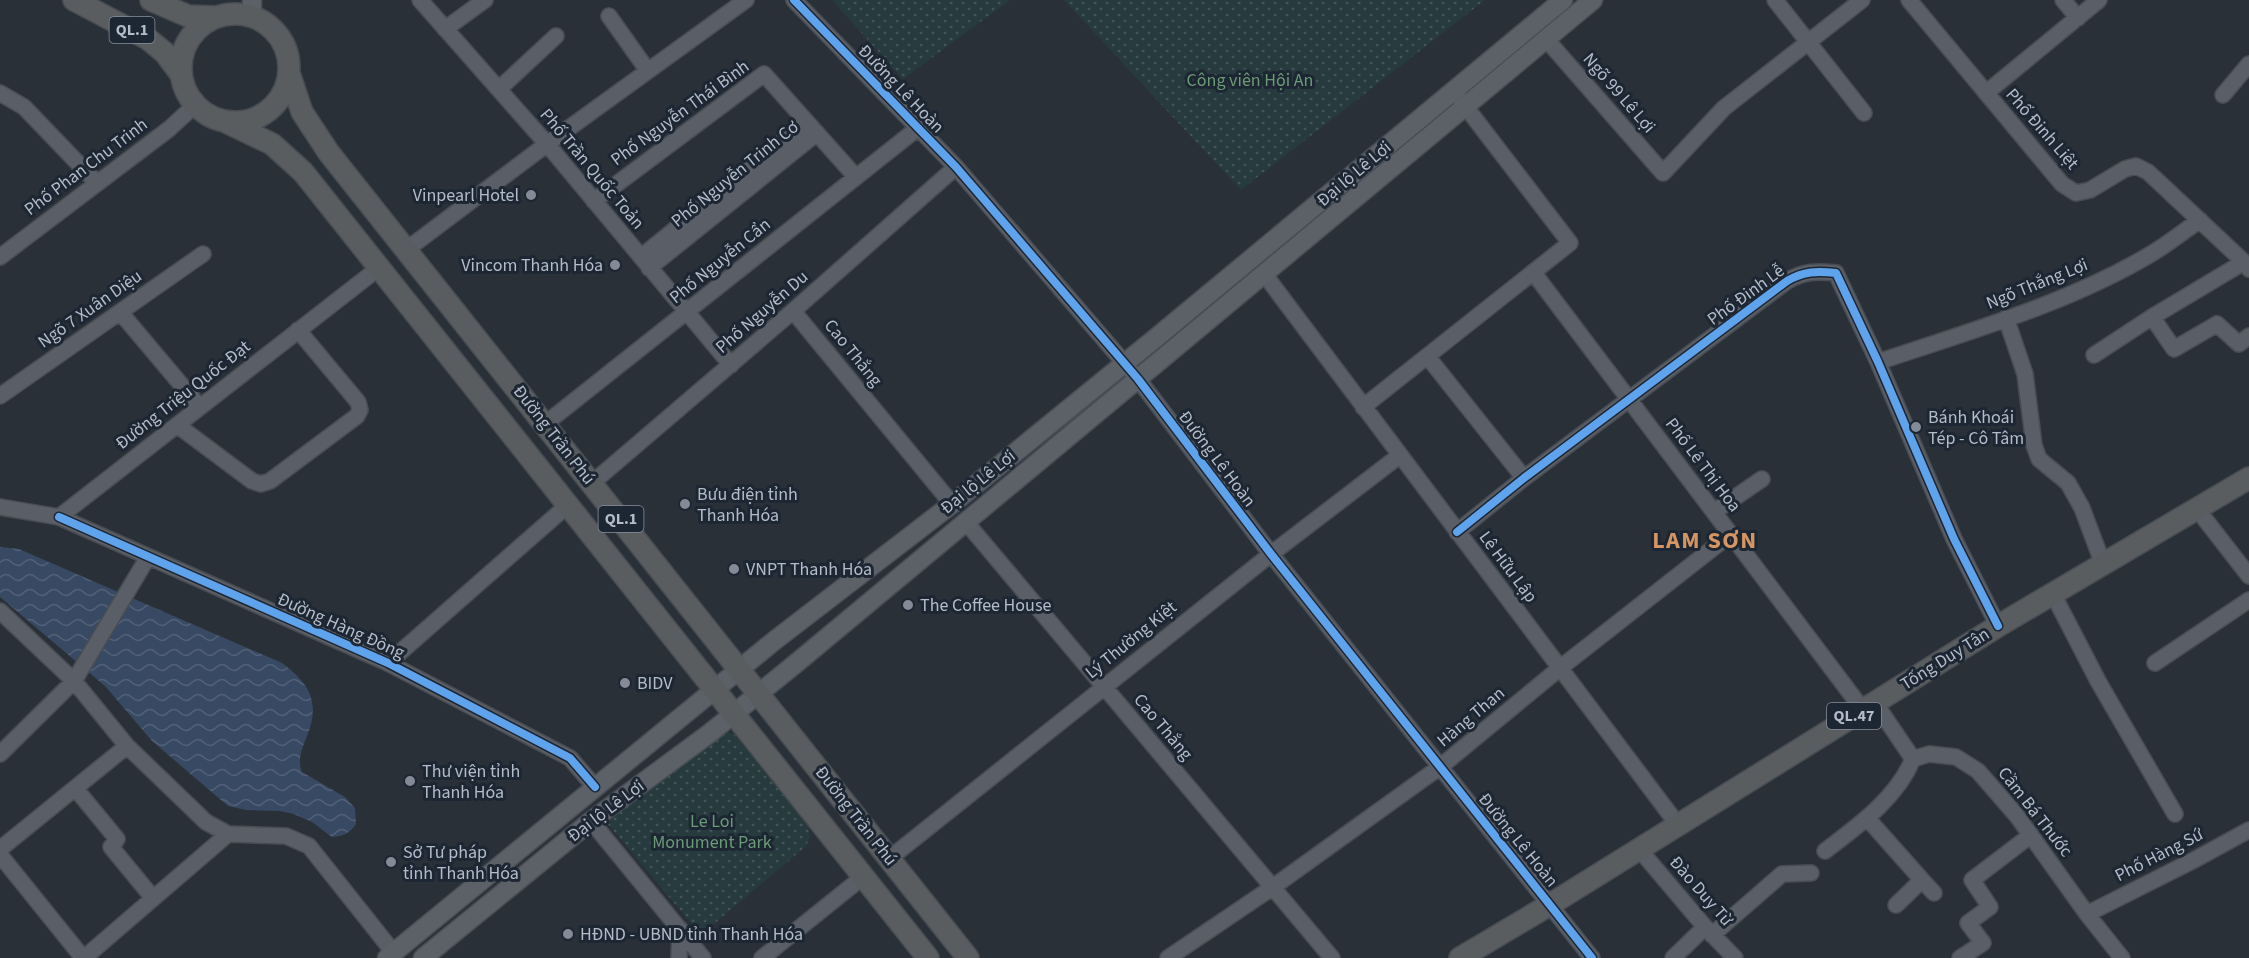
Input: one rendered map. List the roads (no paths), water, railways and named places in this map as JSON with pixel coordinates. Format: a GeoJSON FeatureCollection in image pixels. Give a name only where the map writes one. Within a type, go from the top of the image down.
{"type":"FeatureCollection","features":[{"type":"Feature","properties":{"kind":"highway","name":"QL.1"},"geometry":{"type":"LineString","coordinates":[[74,0],[148,39],[165,53],[180,73]]}},
{"type":"Feature","properties":{"kind":"highway","name":"QL.1"},"geometry":{"type":"LineString","coordinates":[[151,0],[188,16],[217,17]]}},
{"type":"Feature","properties":{"kind":"highway"},"geometry":{"type":"LineString","coordinates":[[252,8],[280,38],[288,55],[289,73],[285,90],[275,105],[261,116],[244,122],[226,122],[209,117],[194,106],[184,91],[180,73],[182,56],[189,39],[201,26],[217,17],[252,8]]}},
{"type":"Feature","properties":{"kind":"highway","name":"Đường Trần Phú"},"geometry":{"type":"LineString","coordinates":[[289,73],[302,112],[329,153],[968,958]]}},
{"type":"Feature","properties":{"kind":"highway","name":"Đường Trần Phú"},"geometry":{"type":"LineString","coordinates":[[226,122],[272,144],[303,172],[928,958]]}},
{"type":"Feature","properties":{"kind":"highway"},"geometry":{"type":"LineString","coordinates":[[474,385],[499,366]]}},
{"type":"Feature","properties":{"kind":"highway","name":"Tống Duy Tân"},"geometry":{"type":"LineString","coordinates":[[1460,958],[1551,904],[1998,626],[2249,478]]}},
{"type":"Feature","properties":{"kind":"main road","name":"Đại lộ Lê Lợi"},"geometry":{"type":"LineString","coordinates":[[390,955],[715,688],[952,504],[1563,0]]}},
{"type":"Feature","properties":{"kind":"main road","name":"Đại lộ Lê Lợi"},"geometry":{"type":"LineString","coordinates":[[423,958],[591,821],[735,713],[1593,0]]}},
{"type":"Feature","properties":{"kind":"street","name":"Phố Trần Quốc Toản"},"geometry":{"type":"LineString","coordinates":[[420,0],[547,144],[731,365]]}},
{"type":"Feature","properties":{"kind":"street"},"geometry":{"type":"LineString","coordinates":[[445,29],[485,0]]}},
{"type":"Feature","properties":{"kind":"street"},"geometry":{"type":"LineString","coordinates":[[406,250],[547,144],[746,0]]}},
{"type":"Feature","properties":{"kind":"street","name":"Đường Lê Hoàn"},"geometry":{"type":"LineString","coordinates":[[794,0],[956,168],[1125,363],[1271,554],[1592,958]]}},
{"type":"Feature","properties":{"kind":"street"},"geometry":{"type":"LineString","coordinates":[[1775,0],[1864,113]]}},
{"type":"Feature","properties":{"kind":"street"},"geometry":{"type":"LineString","coordinates":[[1809,41],[1862,0]]}},
{"type":"Feature","properties":{"kind":"street","name":"Phố Đinh Liệt"},"geometry":{"type":"LineString","coordinates":[[1909,0],[2062,184],[2076,193],[2090,190],[2125,169],[2136,166],[2148,171],[2246,266]]}},
{"type":"Feature","properties":{"kind":"street"},"geometry":{"type":"LineString","coordinates":[[2063,0],[2078,18]]}},
{"type":"Feature","properties":{"kind":"street"},"geometry":{"type":"LineString","coordinates":[[1986,93],[2099,0]]}},
{"type":"Feature","properties":{"kind":"street"},"geometry":{"type":"LineString","coordinates":[[609,16],[648,71]]}},
{"type":"Feature","properties":{"kind":"street"},"geometry":{"type":"LineString","coordinates":[[499,90],[556,36]]}},
{"type":"Feature","properties":{"kind":"street","name":"Ngõ 99 Lê Lợi"},"geometry":{"type":"LineString","coordinates":[[1546,39],[1662,172],[1724,108],[1809,41]]}},
{"type":"Feature","properties":{"kind":"street"},"geometry":{"type":"LineString","coordinates":[[2223,95],[2249,64]]}},
{"type":"Feature","properties":{"kind":"street","name":"Phố Nguyễn Thái Bình"},"geometry":{"type":"LineString","coordinates":[[594,201],[764,74],[856,177]]}},
{"type":"Feature","properties":{"kind":"street"},"geometry":{"type":"LineString","coordinates":[[1363,408],[1569,243],[1454,91]]}},
{"type":"Feature","properties":{"kind":"street"},"geometry":{"type":"LineString","coordinates":[[0,93],[24,107],[97,183]]}},
{"type":"Feature","properties":{"kind":"street","name":"Phố Phan Chu Trinh"},"geometry":{"type":"LineString","coordinates":[[0,257],[169,129],[194,106]]}},
{"type":"Feature","properties":{"kind":"street","name":"Phố Nguyễn Trinh Cơ"},"geometry":{"type":"LineString","coordinates":[[645,263],[812,128]]}},
{"type":"Feature","properties":{"kind":"street","name":"Phố Nguyễn Cẩn"},"geometry":{"type":"LineString","coordinates":[[546,424],[918,128]]}},
{"type":"Feature","properties":{"kind":"street","name":"Phố Nguyễn Du"},"geometry":{"type":"LineString","coordinates":[[592,483],[956,168]]}},
{"type":"Feature","properties":{"kind":"street","name":"Ngõ Thắng Lợi"},"geometry":{"type":"LineString","coordinates":[[1878,362],[2071,293],[2153,253],[2200,220]]}},
{"type":"Feature","properties":{"kind":"street","name":"Ngõ 7 Xuân Diệu"},"geometry":{"type":"LineString","coordinates":[[0,396],[203,254]]}},
{"type":"Feature","properties":{"kind":"street"},"geometry":{"type":"LineString","coordinates":[[2094,355],[2152,316],[2246,266]]}},
{"type":"Feature","properties":{"kind":"street","name":"Đường Triệu Quốc Đạt"},"geometry":{"type":"LineString","coordinates":[[60,517],[380,267]]}},
{"type":"Feature","properties":{"kind":"street","name":"Phố Đinh Lễ"},"geometry":{"type":"LineString","coordinates":[[1456,532],[1524,478],[1787,281],[1799,274],[1814,271],[1836,273],[1878,362],[1954,539],[1998,626]]}},
{"type":"Feature","properties":{"kind":"street","name":"Phố Lê Thị Hoa"},"geometry":{"type":"LineString","coordinates":[[1533,272],[1714,512],[1869,707]]}},
{"type":"Feature","properties":{"kind":"street","name":"Lê Hữu Lập"},"geometry":{"type":"LineString","coordinates":[[1264,275],[1678,825]]}},
{"type":"Feature","properties":{"kind":"street","name":"Cao Thắng"},"geometry":{"type":"LineString","coordinates":[[793,311],[952,504]]}},
{"type":"Feature","properties":{"kind":"street"},"geometry":{"type":"LineString","coordinates":[[120,312],[200,407]]}},
{"type":"Feature","properties":{"kind":"street"},"geometry":{"type":"LineString","coordinates":[[2152,316],[2174,349],[2217,324],[2239,344],[2249,336]]}},
{"type":"Feature","properties":{"kind":"street"},"geometry":{"type":"LineString","coordinates":[[2006,318],[2025,374],[2034,445],[2039,459],[2068,483],[2082,508],[2103,564]]}},
{"type":"Feature","properties":{"kind":"street"},"geometry":{"type":"LineString","coordinates":[[177,425],[252,481],[261,484],[270,481],[357,416],[360,410],[358,402],[298,330]]}},
{"type":"Feature","properties":{"kind":"street"},"geometry":{"type":"LineString","coordinates":[[1427,356],[1524,478]]}},
{"type":"Feature","properties":{"kind":"street","name":"Lý Thường Kiệt"},"geometry":{"type":"LineString","coordinates":[[890,858],[1271,554],[1399,456]]}},
{"type":"Feature","properties":{"kind":"street"},"geometry":{"type":"LineString","coordinates":[[1714,512],[1762,479]]}},
{"type":"Feature","properties":{"kind":"street"},"geometry":{"type":"LineString","coordinates":[[388,663],[568,504]]}},
{"type":"Feature","properties":{"kind":"street"},"geometry":{"type":"LineString","coordinates":[[0,507],[60,517]]}},
{"type":"Feature","properties":{"kind":"street"},"geometry":{"type":"LineString","coordinates":[[2197,509],[2249,576]]}},
{"type":"Feature","properties":{"kind":"street","name":"Đường Hàng Đồng"},"geometry":{"type":"LineString","coordinates":[[60,517],[388,663],[570,758],[595,787]]}},
{"type":"Feature","properties":{"kind":"street","name":"Cao Thắng"},"geometry":{"type":"LineString","coordinates":[[965,521],[1332,958]]}},
{"type":"Feature","properties":{"kind":"street","name":"Hàng Than"},"geometry":{"type":"LineString","coordinates":[[1168,958],[1273,887],[1440,767],[1560,668],[1731,534]]}},
{"type":"Feature","properties":{"kind":"street"},"geometry":{"type":"LineString","coordinates":[[0,754],[74,681],[148,557]]}},
{"type":"Feature","properties":{"kind":"street"},"geometry":{"type":"LineString","coordinates":[[2053,594],[2098,681],[2175,814]]}},
{"type":"Feature","properties":{"kind":"street"},"geometry":{"type":"LineString","coordinates":[[2155,663],[2249,600]]}},
{"type":"Feature","properties":{"kind":"street"},"geometry":{"type":"LineString","coordinates":[[0,611],[74,681],[127,746],[206,822],[228,834],[286,836],[309,846],[390,955]]}},
{"type":"Feature","properties":{"kind":"street"},"geometry":{"type":"LineString","coordinates":[[1825,851],[1867,818],[1906,776],[1913,759],[1869,707]]}},
{"type":"Feature","properties":{"kind":"street"},"geometry":{"type":"LineString","coordinates":[[0,849],[127,746]]}},
{"type":"Feature","properties":{"kind":"street","name":"Cầm Bá Thước"},"geometry":{"type":"LineString","coordinates":[[1913,759],[1929,754],[1956,758],[1977,771],[2017,816],[2087,914],[2122,958]]}},
{"type":"Feature","properties":{"kind":"street"},"geometry":{"type":"LineString","coordinates":[[75,788],[117,839],[111,848],[153,898]]}},
{"type":"Feature","properties":{"kind":"street"},"geometry":{"type":"LineString","coordinates":[[1867,818],[1934,893]]}},
{"type":"Feature","properties":{"kind":"street"},"geometry":{"type":"LineString","coordinates":[[591,821],[703,958]]}},
{"type":"Feature","properties":{"kind":"street","name":"Phố Hàng Sứ"},"geometry":{"type":"LineString","coordinates":[[2087,914],[2249,830]]}},
{"type":"Feature","properties":{"kind":"street"},"geometry":{"type":"LineString","coordinates":[[0,855],[83,958],[228,834]]}},
{"type":"Feature","properties":{"kind":"street"},"geometry":{"type":"LineString","coordinates":[[1960,958],[1983,943],[1968,923],[1990,907],[1972,880],[2031,835]]}},
{"type":"Feature","properties":{"kind":"street","name":"Đào Duy Từ"},"geometry":{"type":"LineString","coordinates":[[1639,849],[1735,958]]}},
{"type":"Feature","properties":{"kind":"street"},"geometry":{"type":"LineString","coordinates":[[1673,958],[1782,874],[1811,873]]}},
{"type":"Feature","properties":{"kind":"street"},"geometry":{"type":"LineString","coordinates":[[763,958],[864,876]]}},
{"type":"Feature","properties":{"kind":"street"},"geometry":{"type":"LineString","coordinates":[[1896,905],[1922,880]]}},
{"type":"Feature","properties":{"kind":"street"},"geometry":{"type":"LineString","coordinates":[[679,958],[680,929]]}},
{"type":"Feature","properties":{"kind":"water"},"geometry":{"type":"Polygon","coordinates":[[[0,547],[19,549],[282,663],[291,670],[305,686],[312,703],[311,724],[300,758],[302,772],[345,797],[355,808],[356,824],[354,827],[346,834],[332,837],[312,822],[294,814],[280,811],[246,810],[228,806],[152,741],[105,686],[0,597],[0,547]]]}},
{"type":"Feature","properties":{"kind":"place","name":"Vinpearl Hotel"},"geometry":{"type":"Point","coordinates":[531,195]}},
{"type":"Feature","properties":{"kind":"place","name":"Vincom Thanh Hóa"},"geometry":{"type":"Point","coordinates":[615,265]}},
{"type":"Feature","properties":{"kind":"place","name":"Bánh Khoái Tép - Cô Tâm"},"geometry":{"type":"Point","coordinates":[1916,427]}},
{"type":"Feature","properties":{"kind":"place","name":"Bưu điện tỉnh Thanh Hóa"},"geometry":{"type":"Point","coordinates":[685,504]}},
{"type":"Feature","properties":{"kind":"place","name":"VNPT Thanh Hóa"},"geometry":{"type":"Point","coordinates":[734,569]}},
{"type":"Feature","properties":{"kind":"place","name":"The Coffee House"},"geometry":{"type":"Point","coordinates":[908,605]}},
{"type":"Feature","properties":{"kind":"place","name":"BIDV"},"geometry":{"type":"Point","coordinates":[625,683]}},
{"type":"Feature","properties":{"kind":"place","name":"Thư viện tỉnh Thanh Hóa"},"geometry":{"type":"Point","coordinates":[410,781]}},
{"type":"Feature","properties":{"kind":"place","name":"Sở Tư pháp tỉnh Thanh Hóa"},"geometry":{"type":"Point","coordinates":[391,862]}},
{"type":"Feature","properties":{"kind":"place","name":"HĐND - UBND tỉnh Thanh Hóa"},"geometry":{"type":"Point","coordinates":[568,934]}},
{"type":"Feature","properties":{"kind":"district","name":"LAM SƠN"},"geometry":{"type":"Point","coordinates":[1705,540]}},
{"type":"Feature","properties":{"kind":"park label","name":"Công viên Hội An"},"geometry":{"type":"Point","coordinates":[1250,80]}},
{"type":"Feature","properties":{"kind":"park label","name":"Le Loi Monument Park"},"geometry":{"type":"Point","coordinates":[712,831]}}]}
